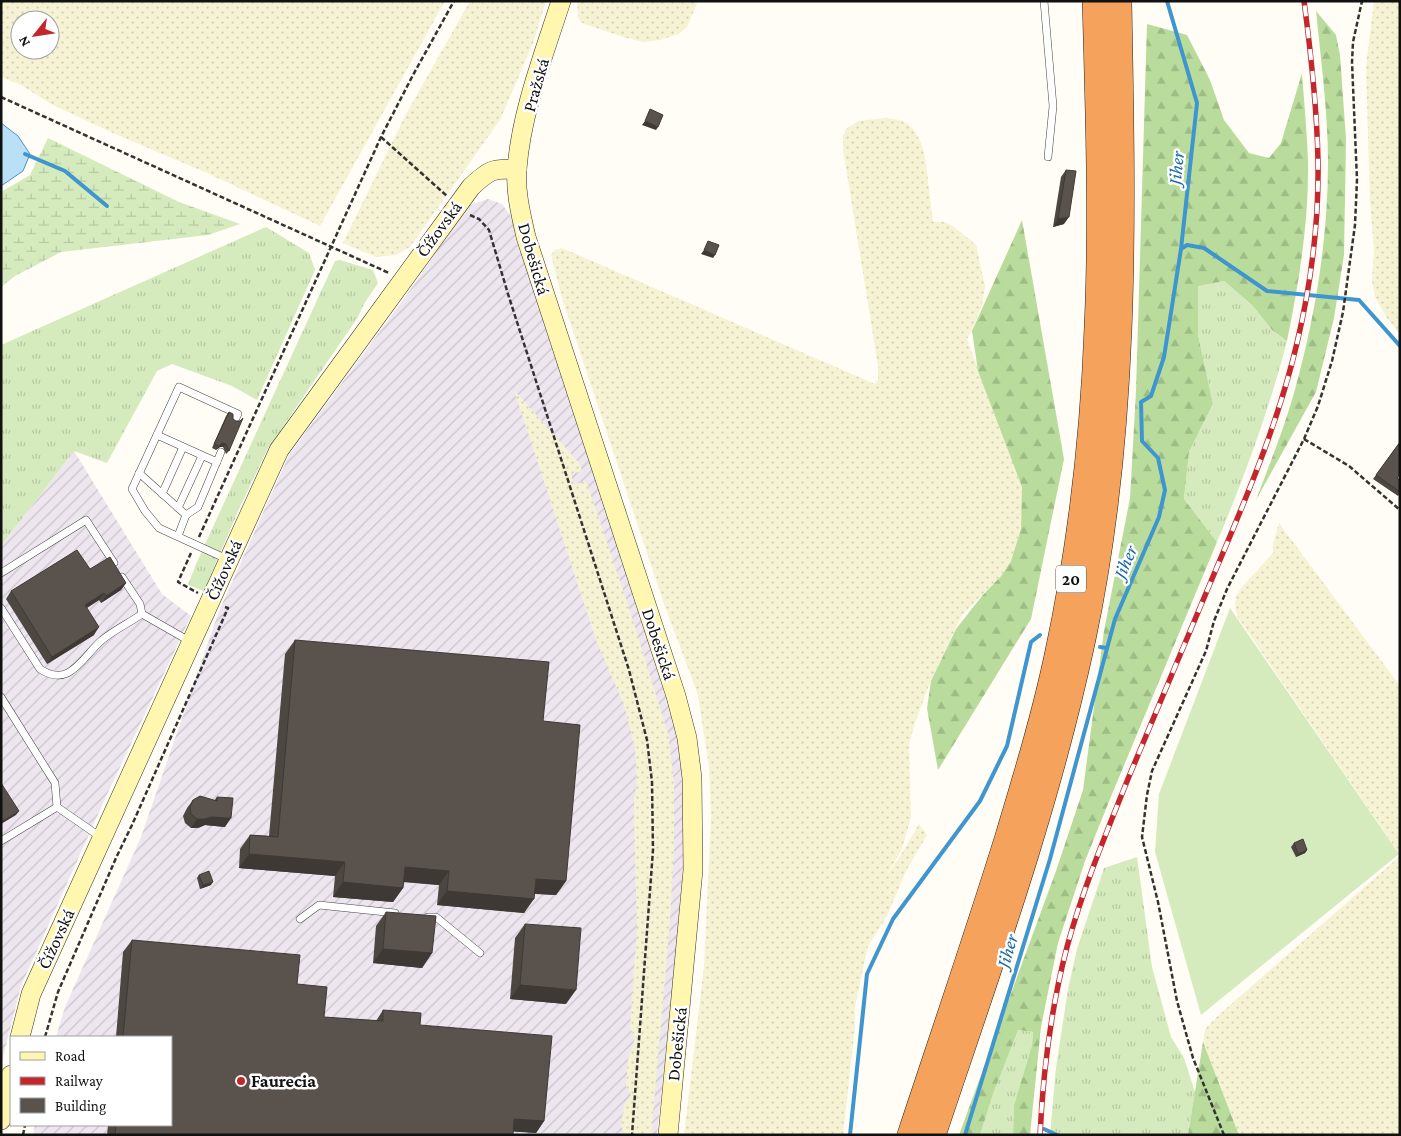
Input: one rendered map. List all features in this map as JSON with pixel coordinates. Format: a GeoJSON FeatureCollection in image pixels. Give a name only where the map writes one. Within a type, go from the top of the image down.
{"type":"FeatureCollection","features":[{"type":"Feature","properties":{"kind":"highway","name":"20"},"geometry":{"type":"LineString","coordinates":[[910,1135],[982,920],[1040,732],[1058,654],[1079,533],[1090,430],[1097,326],[1099,150],[1095,1]]}},
{"type":"Feature","properties":{"kind":"highway","name":"20"},"geometry":{"type":"LineString","coordinates":[[933,1135],[1034,832],[1053,766],[1084,637],[1102,531],[1113,433],[1120,332],[1122,228],[1119,1]]}},
{"type":"Feature","properties":{"kind":"street","name":"Pražská"},"geometry":{"type":"LineString","coordinates":[[517,170],[522,133],[529,103],[561,1]]}},
{"type":"Feature","properties":{"kind":"street","name":"Čížovská"},"geometry":{"type":"LineString","coordinates":[[20,1036],[31,994],[279,450],[456,205],[471,187],[487,174],[501,168],[517,170]]}},
{"type":"Feature","properties":{"kind":"street","name":"Dobešická"},"geometry":{"type":"LineString","coordinates":[[517,170],[520,210],[526,237],[676,696],[687,738],[692,778],[693,870],[668,1135]]}},
{"type":"Feature","properties":{"kind":"street"},"geometry":{"type":"LineString","coordinates":[[1,1120],[10,1080]]}},
{"type":"Feature","properties":{"kind":"lane"},"geometry":{"type":"LineString","coordinates":[[1044,1],[1053,106],[1048,157]]}},
{"type":"Feature","properties":{"kind":"lane"},"geometry":{"type":"LineString","coordinates":[[229,560],[159,528],[145,512],[132,489],[178,387],[238,414],[235,420]]}},
{"type":"Feature","properties":{"kind":"lane"},"geometry":{"type":"LineString","coordinates":[[157,435],[217,462]]}},
{"type":"Feature","properties":{"kind":"lane"},"geometry":{"type":"LineString","coordinates":[[162,494],[183,446]]}},
{"type":"Feature","properties":{"kind":"lane"},"geometry":{"type":"LineString","coordinates":[[178,536],[186,515],[198,506],[222,452]]}},
{"type":"Feature","properties":{"kind":"lane"},"geometry":{"type":"LineString","coordinates":[[178,508],[202,456]]}},
{"type":"Feature","properties":{"kind":"lane"},"geometry":{"type":"LineString","coordinates":[[139,473],[186,515]]}},
{"type":"Feature","properties":{"kind":"lane"},"geometry":{"type":"LineString","coordinates":[[1,573],[86,520],[140,604],[142,614],[192,642]]}},
{"type":"Feature","properties":{"kind":"lane"},"geometry":{"type":"LineString","coordinates":[[1,608],[40,669],[48,675],[58,676],[67,673],[82,663],[99,642],[142,614]]}},
{"type":"Feature","properties":{"kind":"lane"},"geometry":{"type":"LineString","coordinates":[[1,697],[55,783],[57,807]]}},
{"type":"Feature","properties":{"kind":"lane"},"geometry":{"type":"LineString","coordinates":[[57,807],[102,838]]}},
{"type":"Feature","properties":{"kind":"lane"},"geometry":{"type":"LineString","coordinates":[[1,841],[57,807]]}},
{"type":"Feature","properties":{"kind":"lane"},"geometry":{"type":"LineString","coordinates":[[300,919],[319,905],[407,914]]}},
{"type":"Feature","properties":{"kind":"lane"},"geometry":{"type":"LineString","coordinates":[[416,915],[436,917],[480,953]]}},
{"type":"Feature","properties":{"kind":"path"},"geometry":{"type":"LineString","coordinates":[[198,539],[381,137],[454,1]]}},
{"type":"Feature","properties":{"kind":"path"},"geometry":{"type":"LineString","coordinates":[[1224,1135],[1193,1058],[1176,1001],[1158,902],[1142,837],[1144,820],[1152,771],[1206,652],[1214,621],[1227,589],[1304,440],[1332,362],[1344,312],[1355,225],[1357,180],[1352,62],[1353,42],[1362,1]]}},
{"type":"Feature","properties":{"kind":"path"},"geometry":{"type":"LineString","coordinates":[[1,97],[404,279]]}},
{"type":"Feature","properties":{"kind":"path"},"geometry":{"type":"LineString","coordinates":[[381,137],[465,213],[479,219],[489,230],[629,670],[647,740],[652,782],[653,850],[632,1135]]}},
{"type":"Feature","properties":{"kind":"path"},"geometry":{"type":"LineString","coordinates":[[1304,440],[1349,466],[1400,510]]}},
{"type":"Feature","properties":{"kind":"path"},"geometry":{"type":"LineString","coordinates":[[45,1036],[58,992],[228,608],[178,582],[194,548]]}},
{"type":"Feature","properties":{"kind":"shaded area"},"geometry":{"type":"Polygon","coordinates":[[[1,1],[445,1],[320,226],[207,173],[115,134],[51,104],[21,85],[1,77],[1,1]]]}},
{"type":"Feature","properties":{"kind":"shaded area"},"geometry":{"type":"Polygon","coordinates":[[[470,1],[546,1],[533,43],[500,120],[410,247],[396,255],[376,257],[343,243],[405,116],[470,1]]]}},
{"type":"Feature","properties":{"kind":"shaded area"},"geometry":{"type":"Polygon","coordinates":[[[577,1],[698,1],[687,27],[679,34],[660,40],[644,42],[584,24],[578,16],[577,1]]]}},
{"type":"Feature","properties":{"kind":"shaded area"},"geometry":{"type":"Polygon","coordinates":[[[1374,1],[1400,1],[1400,335],[1387,318],[1375,297],[1372,281],[1374,250],[1370,201],[1366,67],[1374,1]]]}},
{"type":"Feature","properties":{"kind":"shaded area"},"geometry":{"type":"Polygon","coordinates":[[[885,118],[900,120],[908,124],[915,131],[922,145],[933,222],[944,222],[953,226],[976,245],[985,286],[982,305],[967,339],[1022,487],[1021,529],[1011,561],[1002,575],[962,615],[929,685],[915,723],[909,744],[911,817],[902,849],[885,878],[919,824],[927,835],[905,873],[887,916],[868,946],[855,1006],[855,1027],[843,1135],[684,1135],[704,967],[711,816],[709,767],[698,695],[663,601],[562,298],[551,255],[555,250],[562,248],[875,384],[878,380],[878,366],[843,149],[843,136],[846,129],[858,121],[885,118]]]}},
{"type":"Feature","properties":{"kind":"shaded area"},"geometry":{"type":"Polygon","coordinates":[[[488,199],[502,204],[511,216],[670,698],[680,742],[684,778],[683,868],[676,957],[657,1135],[33,1135],[35,1126],[172,1126],[172,1036],[56,1036],[65,1007],[141,837],[219,611],[289,455],[413,286],[467,206],[488,199]]]}},
{"type":"Feature","properties":{"kind":"shaded area"},"geometry":{"type":"Polygon","coordinates":[[[514,390],[580,464],[582,471],[571,474],[574,485],[585,481],[588,486],[630,611],[668,734],[674,782],[674,850],[669,934],[651,1135],[625,1135],[621,1126],[624,1105],[631,1095],[626,1086],[628,1059],[635,1038],[630,1028],[637,930],[634,811],[637,783],[635,747],[624,705],[596,640],[514,390]]]}},
{"type":"Feature","properties":{"kind":"shaded area"},"geometry":{"type":"Polygon","coordinates":[[[74,451],[162,594],[191,616],[104,801],[21,986],[1,1065],[1,546],[74,451]]]}},
{"type":"Feature","properties":{"kind":"shaded area"},"geometry":{"type":"Polygon","coordinates":[[[1279,523],[1400,686],[1400,855],[1237,616],[1236,596],[1273,553],[1273,544],[1279,523]]]}},
{"type":"Feature","properties":{"kind":"shaded area"},"geometry":{"type":"Polygon","coordinates":[[[1400,856],[1400,1135],[1239,1135],[1203,1042],[1205,1029],[1400,856]]]}},
{"type":"Feature","properties":{"kind":"green space"},"geometry":{"type":"Polygon","coordinates":[[[1316,11],[1336,35],[1340,55],[1346,139],[1344,255],[1334,318],[1316,392],[1256,500],[1294,393],[1314,308],[1323,250],[1326,220],[1328,143],[1316,11]]]}},
{"type":"Feature","properties":{"kind":"green space"},"geometry":{"type":"Polygon","coordinates":[[[1147,24],[1187,35],[1210,80],[1224,120],[1249,153],[1269,158],[1281,143],[1302,73],[1308,150],[1308,184],[1305,229],[1295,297],[1287,341],[1272,330],[1252,305],[1224,281],[1198,286],[1198,335],[1213,404],[1189,452],[1184,499],[1217,542],[1085,861],[1058,943],[1041,1027],[1030,1135],[1013,1135],[1014,1105],[1032,1045],[1033,1032],[1018,1030],[993,1094],[980,1135],[959,1135],[1056,871],[1083,790],[1104,631],[1130,498],[1136,391],[1147,24]]]}},
{"type":"Feature","properties":{"kind":"green space"},"geometry":{"type":"Polygon","coordinates":[[[48,138],[179,202],[240,224],[208,235],[61,252],[15,276],[1,287],[1,192],[30,175],[48,138]]]}},
{"type":"Feature","properties":{"kind":"green space"},"geometry":{"type":"Polygon","coordinates":[[[1022,220],[1064,459],[1031,619],[938,770],[927,708],[931,681],[956,629],[982,596],[1002,575],[1011,561],[1021,529],[1022,487],[978,371],[972,331],[1022,220]]]}},
{"type":"Feature","properties":{"kind":"green space"},"geometry":{"type":"Polygon","coordinates":[[[266,227],[309,253],[315,270],[257,400],[232,386],[172,364],[157,371],[107,463],[74,451],[1,546],[1,345],[266,227]]]}},
{"type":"Feature","properties":{"kind":"green space"},"geometry":{"type":"Polygon","coordinates":[[[340,260],[373,270],[378,283],[358,317],[267,450],[204,591],[188,585],[335,261],[340,260]]]}},
{"type":"Feature","properties":{"kind":"green space"},"geometry":{"type":"Polygon","coordinates":[[[1224,281],[1252,305],[1272,330],[1287,341],[1256,443],[1217,542],[1184,499],[1189,452],[1213,404],[1198,335],[1198,285],[1224,281]]]}},
{"type":"Feature","properties":{"kind":"green space"},"geometry":{"type":"Polygon","coordinates":[[[1230,608],[1399,854],[1201,1015],[1155,852],[1159,794],[1230,608]]]}},
{"type":"Feature","properties":{"kind":"green space"},"geometry":{"type":"Polygon","coordinates":[[[1137,857],[1152,967],[1171,1037],[1184,1058],[1195,1092],[1188,1135],[1050,1135],[1056,1068],[1068,989],[1077,949],[1104,868],[1137,857]]]}},
{"type":"Feature","properties":{"kind":"green space"},"geometry":{"type":"Polygon","coordinates":[[[1017,1030],[1033,1032],[1032,1045],[1014,1105],[1013,1135],[980,1135],[993,1094],[1017,1030]]]}},
{"type":"Feature","properties":{"kind":"green space"},"geometry":{"type":"Polygon","coordinates":[[[1203,1042],[1239,1135],[1188,1135],[1203,1042]]]}},
{"type":"Feature","properties":{"kind":"water"},"geometry":{"type":"Polygon","coordinates":[[[1,123],[18,136],[30,154],[23,171],[1,186],[1,123]]]}},
{"type":"Feature","properties":{"kind":"building"},"geometry":{"type":"Polygon","coordinates":[[[650,109],[663,115],[658,127],[645,121],[650,109]]]}},
{"type":"Feature","properties":{"kind":"building"},"geometry":{"type":"Polygon","coordinates":[[[1066,170],[1076,171],[1069,217],[1058,219],[1066,170]]]}},
{"type":"Feature","properties":{"kind":"building"},"geometry":{"type":"Polygon","coordinates":[[[708,241],[719,245],[715,255],[704,250],[708,241]]]}},
{"type":"Feature","properties":{"kind":"building"},"geometry":{"type":"Polygon","coordinates":[[[229,412],[233,414],[233,419],[236,421],[240,421],[243,418],[229,451],[226,444],[222,443],[219,446],[214,444],[229,412]]]}},
{"type":"Feature","properties":{"kind":"building"},"geometry":{"type":"Polygon","coordinates":[[[1400,442],[1400,474],[1397,478],[1400,480],[1400,492],[1376,475],[1400,442]]]}},
{"type":"Feature","properties":{"kind":"building"},"geometry":{"type":"Polygon","coordinates":[[[77,550],[90,569],[110,557],[126,583],[106,596],[104,593],[85,605],[99,627],[52,657],[11,591],[77,550]]]}},
{"type":"Feature","properties":{"kind":"building"},"geometry":{"type":"Polygon","coordinates":[[[295,640],[549,662],[543,721],[580,725],[566,881],[536,879],[534,899],[447,891],[449,871],[405,867],[403,888],[343,882],[345,862],[249,854],[250,835],[278,837],[295,640]]]}},
{"type":"Feature","properties":{"kind":"building"},"geometry":{"type":"Polygon","coordinates":[[[1,783],[19,811],[1,822],[1,783]]]}},
{"type":"Feature","properties":{"kind":"building"},"geometry":{"type":"Polygon","coordinates":[[[200,796],[217,801],[217,797],[233,798],[231,818],[211,817],[197,819],[191,814],[190,807],[193,800],[200,796]]]}},
{"type":"Feature","properties":{"kind":"building"},"geometry":{"type":"Polygon","coordinates":[[[1303,839],[1307,850],[1298,854],[1294,843],[1303,839]]]}},
{"type":"Feature","properties":{"kind":"building"},"geometry":{"type":"Polygon","coordinates":[[[209,871],[213,882],[203,885],[199,875],[209,871]]]}},
{"type":"Feature","properties":{"kind":"building"},"geometry":{"type":"Polygon","coordinates":[[[386,912],[436,916],[432,953],[383,949],[386,912]]]}},
{"type":"Feature","properties":{"kind":"building"},"geometry":{"type":"Polygon","coordinates":[[[525,924],[581,928],[576,990],[520,985],[525,924]]]}},
{"type":"Feature","properties":{"kind":"building"},"geometry":{"type":"Polygon","coordinates":[[[132,940],[300,955],[297,984],[327,987],[324,1017],[383,1021],[383,1010],[421,1013],[420,1025],[552,1036],[544,1121],[514,1119],[513,1135],[115,1135],[116,1126],[172,1126],[172,1036],[123,1036],[132,940]]]}},
{"type":"Feature","properties":{"kind":"waterway","name":"Jiher"},"geometry":{"type":"LineString","coordinates":[[965,1135],[1050,859],[1115,619],[1159,517],[1165,490],[1158,458],[1142,441],[1141,402],[1151,396],[1164,357],[1181,249],[1197,103],[1167,1]]}},
{"type":"Feature","properties":{"kind":"waterway"},"geometry":{"type":"LineString","coordinates":[[25,154],[65,171],[107,206]]}},
{"type":"Feature","properties":{"kind":"waterway"},"geometry":{"type":"LineString","coordinates":[[1181,249],[1187,245],[1204,248],[1267,291],[1359,300],[1400,346]]}},
{"type":"Feature","properties":{"kind":"waterway"},"geometry":{"type":"LineString","coordinates":[[850,1135],[867,974],[893,919],[980,801],[1007,746],[1031,642],[1040,635]]}},
{"type":"Feature","properties":{"kind":"waterway","name":"Jiher"},"geometry":{"type":"LineString","coordinates":[[1100,647],[1107,648]]}},
{"type":"Feature","properties":{"kind":"waterway"},"geometry":{"type":"LineString","coordinates":[[1044,1129],[1057,1135]]}},
{"type":"Feature","properties":{"kind":"railway"},"geometry":{"type":"LineString","coordinates":[[1040,1135],[1043,1088],[1052,1017],[1061,970],[1080,903],[1130,774],[1251,484],[1272,428],[1297,343],[1313,252],[1318,184],[1315,101],[1304,1]]}},
{"type":"Feature","properties":{"kind":"place","name":"Faurecia"},"geometry":{"type":"Point","coordinates":[241,1081]}}]}
